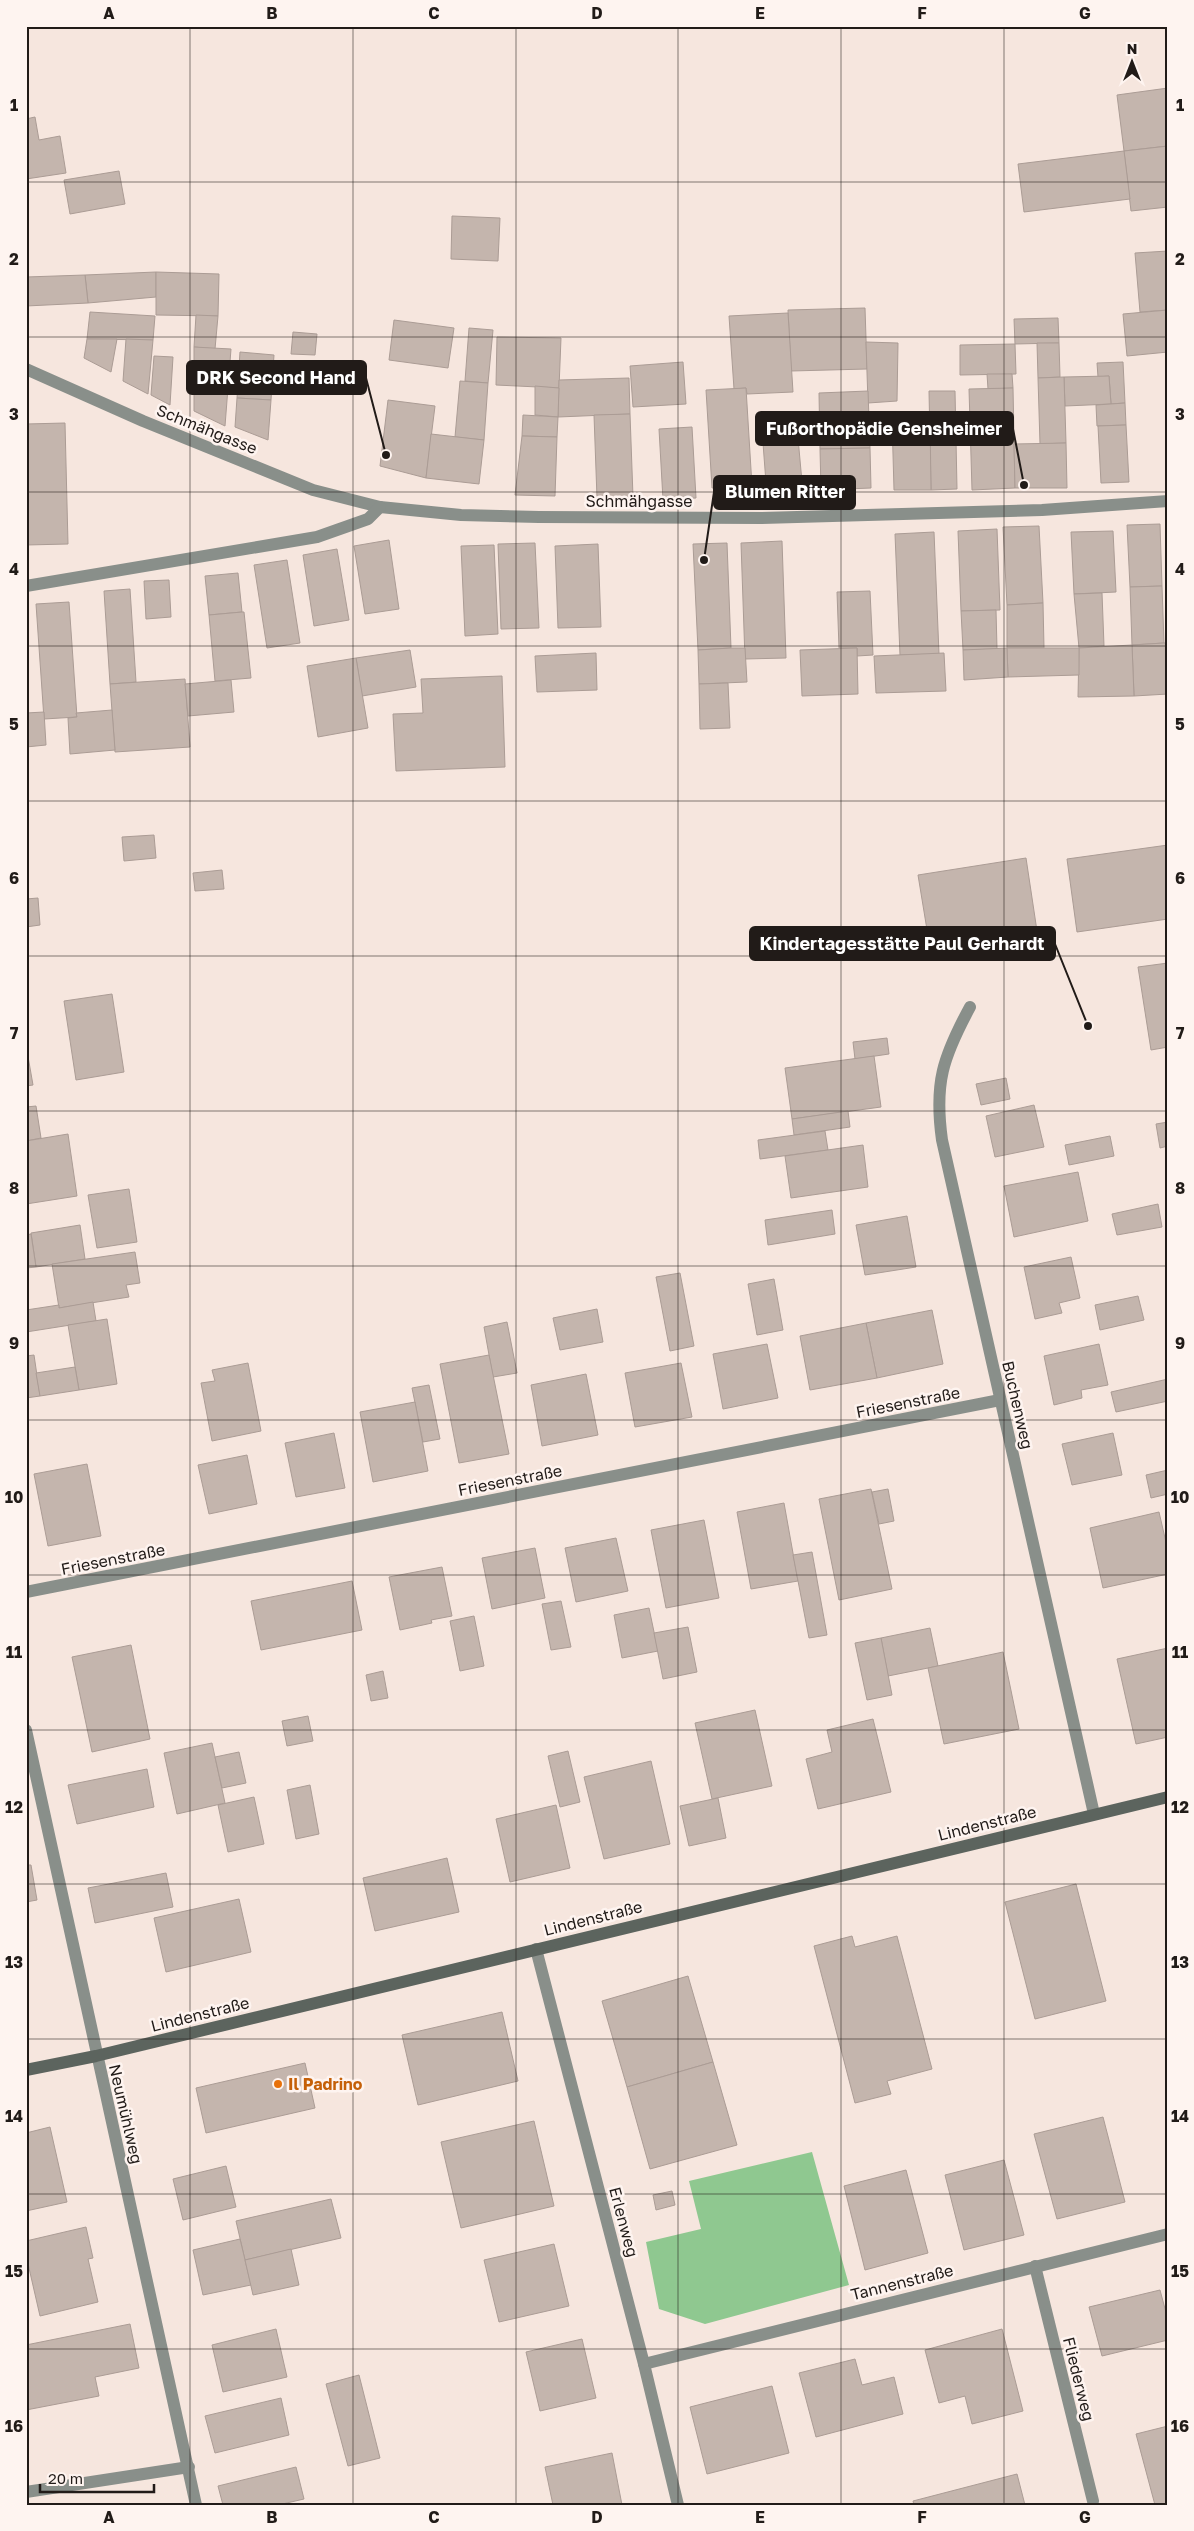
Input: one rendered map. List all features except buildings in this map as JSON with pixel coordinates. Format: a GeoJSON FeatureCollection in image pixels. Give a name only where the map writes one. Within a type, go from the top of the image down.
{"type":"FeatureCollection","features":[{"type":"Feature","properties":{"kind":"main road","name":"Lindenstraße"},"geometry":{"type":"LineString","coordinates":[[26,2070],[96,2056],[1168,1797]]}},
{"type":"Feature","properties":{"kind":"street","name":"Schmähgasse"},"geometry":{"type":"LineString","coordinates":[[26,370],[143,421],[313,490],[380,507],[461,515],[760,518],[1042,510],[1168,501]]}},
{"type":"Feature","properties":{"kind":"street"},"geometry":{"type":"LineString","coordinates":[[26,586],[317,537],[368,519],[380,507]]}},
{"type":"Feature","properties":{"kind":"street","name":"Buchenweg"},"geometry":{"type":"LineString","coordinates":[[970,1007],[950,1043],[942,1067],[938,1109],[942,1140],[1094,1814]]}},
{"type":"Feature","properties":{"kind":"street","name":"Friesenstraße"},"geometry":{"type":"LineString","coordinates":[[26,1592],[1000,1400]]}},
{"type":"Feature","properties":{"kind":"street","name":"Neumühlweg"},"geometry":{"type":"LineString","coordinates":[[26,1730],[196,2505]]}},
{"type":"Feature","properties":{"kind":"street","name":"Erlenweg"},"geometry":{"type":"LineString","coordinates":[[536,1949],[644,2364],[678,2505]]}},
{"type":"Feature","properties":{"kind":"street","name":"Tannenstraße"},"geometry":{"type":"LineString","coordinates":[[644,2364],[1168,2234]]}},
{"type":"Feature","properties":{"kind":"street","name":"Fliederweg"},"geometry":{"type":"LineString","coordinates":[[1035,2266],[1092,2501]]}},
{"type":"Feature","properties":{"kind":"street"},"geometry":{"type":"LineString","coordinates":[[26,2492],[189,2467]]}},
{"type":"Feature","properties":{"kind":"green space"},"geometry":{"type":"Polygon","coordinates":[[[812,2152],[849,2285],[705,2324],[659,2309],[646,2242],[701,2229],[689,2181],[812,2152]]]}},
{"type":"Feature","properties":{"kind":"place","name":"DRK Second Hand"},"geometry":{"type":"Point","coordinates":[386,455]}},
{"type":"Feature","properties":{"kind":"place","name":"Fußorthopädie Gensheimer"},"geometry":{"type":"Point","coordinates":[1024,485]}},
{"type":"Feature","properties":{"kind":"place","name":"Blumen Ritter"},"geometry":{"type":"Point","coordinates":[704,560]}},
{"type":"Feature","properties":{"kind":"place","name":"Kindertagesstätte Paul Gerhardt"},"geometry":{"type":"Point","coordinates":[1088,1026]}},
{"type":"Feature","properties":{"kind":"place","name":"Il Padrino"},"geometry":{"type":"Point","coordinates":[278,2084]}}]}
